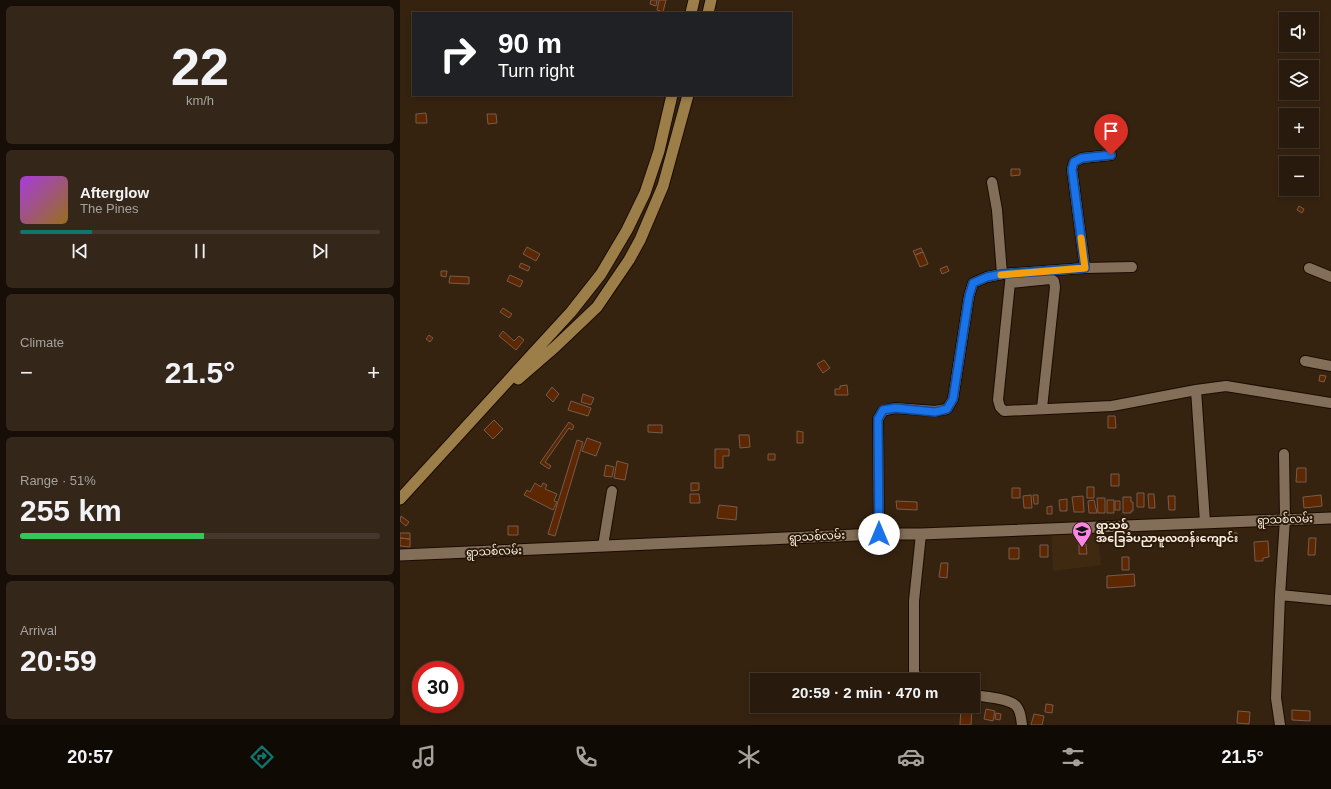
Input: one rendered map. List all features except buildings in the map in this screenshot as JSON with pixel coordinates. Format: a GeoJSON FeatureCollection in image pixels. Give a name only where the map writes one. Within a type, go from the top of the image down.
{"type":"FeatureCollection","features":[{"type":"Feature","properties":{"kind":"main road"},"geometry":{"type":"LineString","coordinates":[[691,12],[694,0]]}},
{"type":"Feature","properties":{"kind":"main road"},"geometry":{"type":"LineString","coordinates":[[708,12],[711,0]]}},
{"type":"Feature","properties":{"kind":"main road"},"geometry":{"type":"LineString","coordinates":[[400,499],[571,312],[601,274],[627,230],[645,192],[659,151],[672,96]]}},
{"type":"Feature","properties":{"kind":"main road"},"geometry":{"type":"LineString","coordinates":[[489,401],[524,374],[597,307],[629,260],[640,240],[663,186],[688,96]]}},
{"type":"Feature","properties":{"kind":"street"},"geometry":{"type":"LineString","coordinates":[[1085,268],[1072,169],[1074,162],[1082,158],[1111,155]]}},
{"type":"Feature","properties":{"kind":"street"},"geometry":{"type":"LineString","coordinates":[[992,182],[1008,277],[998,400],[1000,407],[1004,410],[1112,406],[1196,390],[1226,386],[1331,403]]}},
{"type":"Feature","properties":{"kind":"street"},"geometry":{"type":"LineString","coordinates":[[1008,277],[1085,268],[1132,267]]}},
{"type":"Feature","properties":{"kind":"street"},"geometry":{"type":"LineString","coordinates":[[1310,268],[1331,277]]}},
{"type":"Feature","properties":{"kind":"street"},"geometry":{"type":"LineString","coordinates":[[879,534],[878,419],[883,410],[895,408],[935,412],[947,409],[953,399],[969,296],[973,283],[987,277],[1050,279],[1054,281],[1055,287],[1042,408]]}},
{"type":"Feature","properties":{"kind":"street"},"geometry":{"type":"LineString","coordinates":[[1305,361],[1331,366]]}},
{"type":"Feature","properties":{"kind":"street"},"geometry":{"type":"LineString","coordinates":[[1196,390],[1205,522]]}},
{"type":"Feature","properties":{"kind":"street"},"geometry":{"type":"LineString","coordinates":[[1280,725],[1276,698],[1285,519],[1284,454]]}},
{"type":"Feature","properties":{"kind":"street"},"geometry":{"type":"LineString","coordinates":[[603,546],[612,491]]}},
{"type":"Feature","properties":{"kind":"street","name":"ရွာသစ်လမ်း"},"geometry":{"type":"LineString","coordinates":[[400,555],[879,534],[921,534],[1331,518]]}},
{"type":"Feature","properties":{"kind":"street"},"geometry":{"type":"LineString","coordinates":[[914,673],[914,601],[921,534]]}},
{"type":"Feature","properties":{"kind":"street"},"geometry":{"type":"LineString","coordinates":[[1280,595],[1331,600]]}},
{"type":"Feature","properties":{"kind":"street"},"geometry":{"type":"LineString","coordinates":[[980,696],[1013,702],[1018,707],[1022,725]]}},
{"type":"Feature","properties":{"kind":"shaded area"},"geometry":{"type":"Polygon","coordinates":[[[1097,529],[1101,565],[1053,571],[1051,532],[1097,529]]]}},
{"type":"Feature","properties":{"kind":"slow traffic"},"geometry":{"type":"LineString","coordinates":[[1001,275],[1085,268],[1081,238]]}},
{"type":"Feature","properties":{"kind":"place","name":"ရွာသစ် အခြေခံပညာမူလတန်းကျောင်း"},"geometry":{"type":"Point","coordinates":[1082,548]}},
{"type":"Feature","properties":{"kind":"route"},"geometry":{"type":"LineString","coordinates":[[879,534],[878,419],[883,410],[895,408],[935,412],[947,409],[953,399],[969,296],[973,283],[987,277],[1002,274],[1085,268],[1072,169],[1074,162],[1082,158],[1111,155]]}}]}
